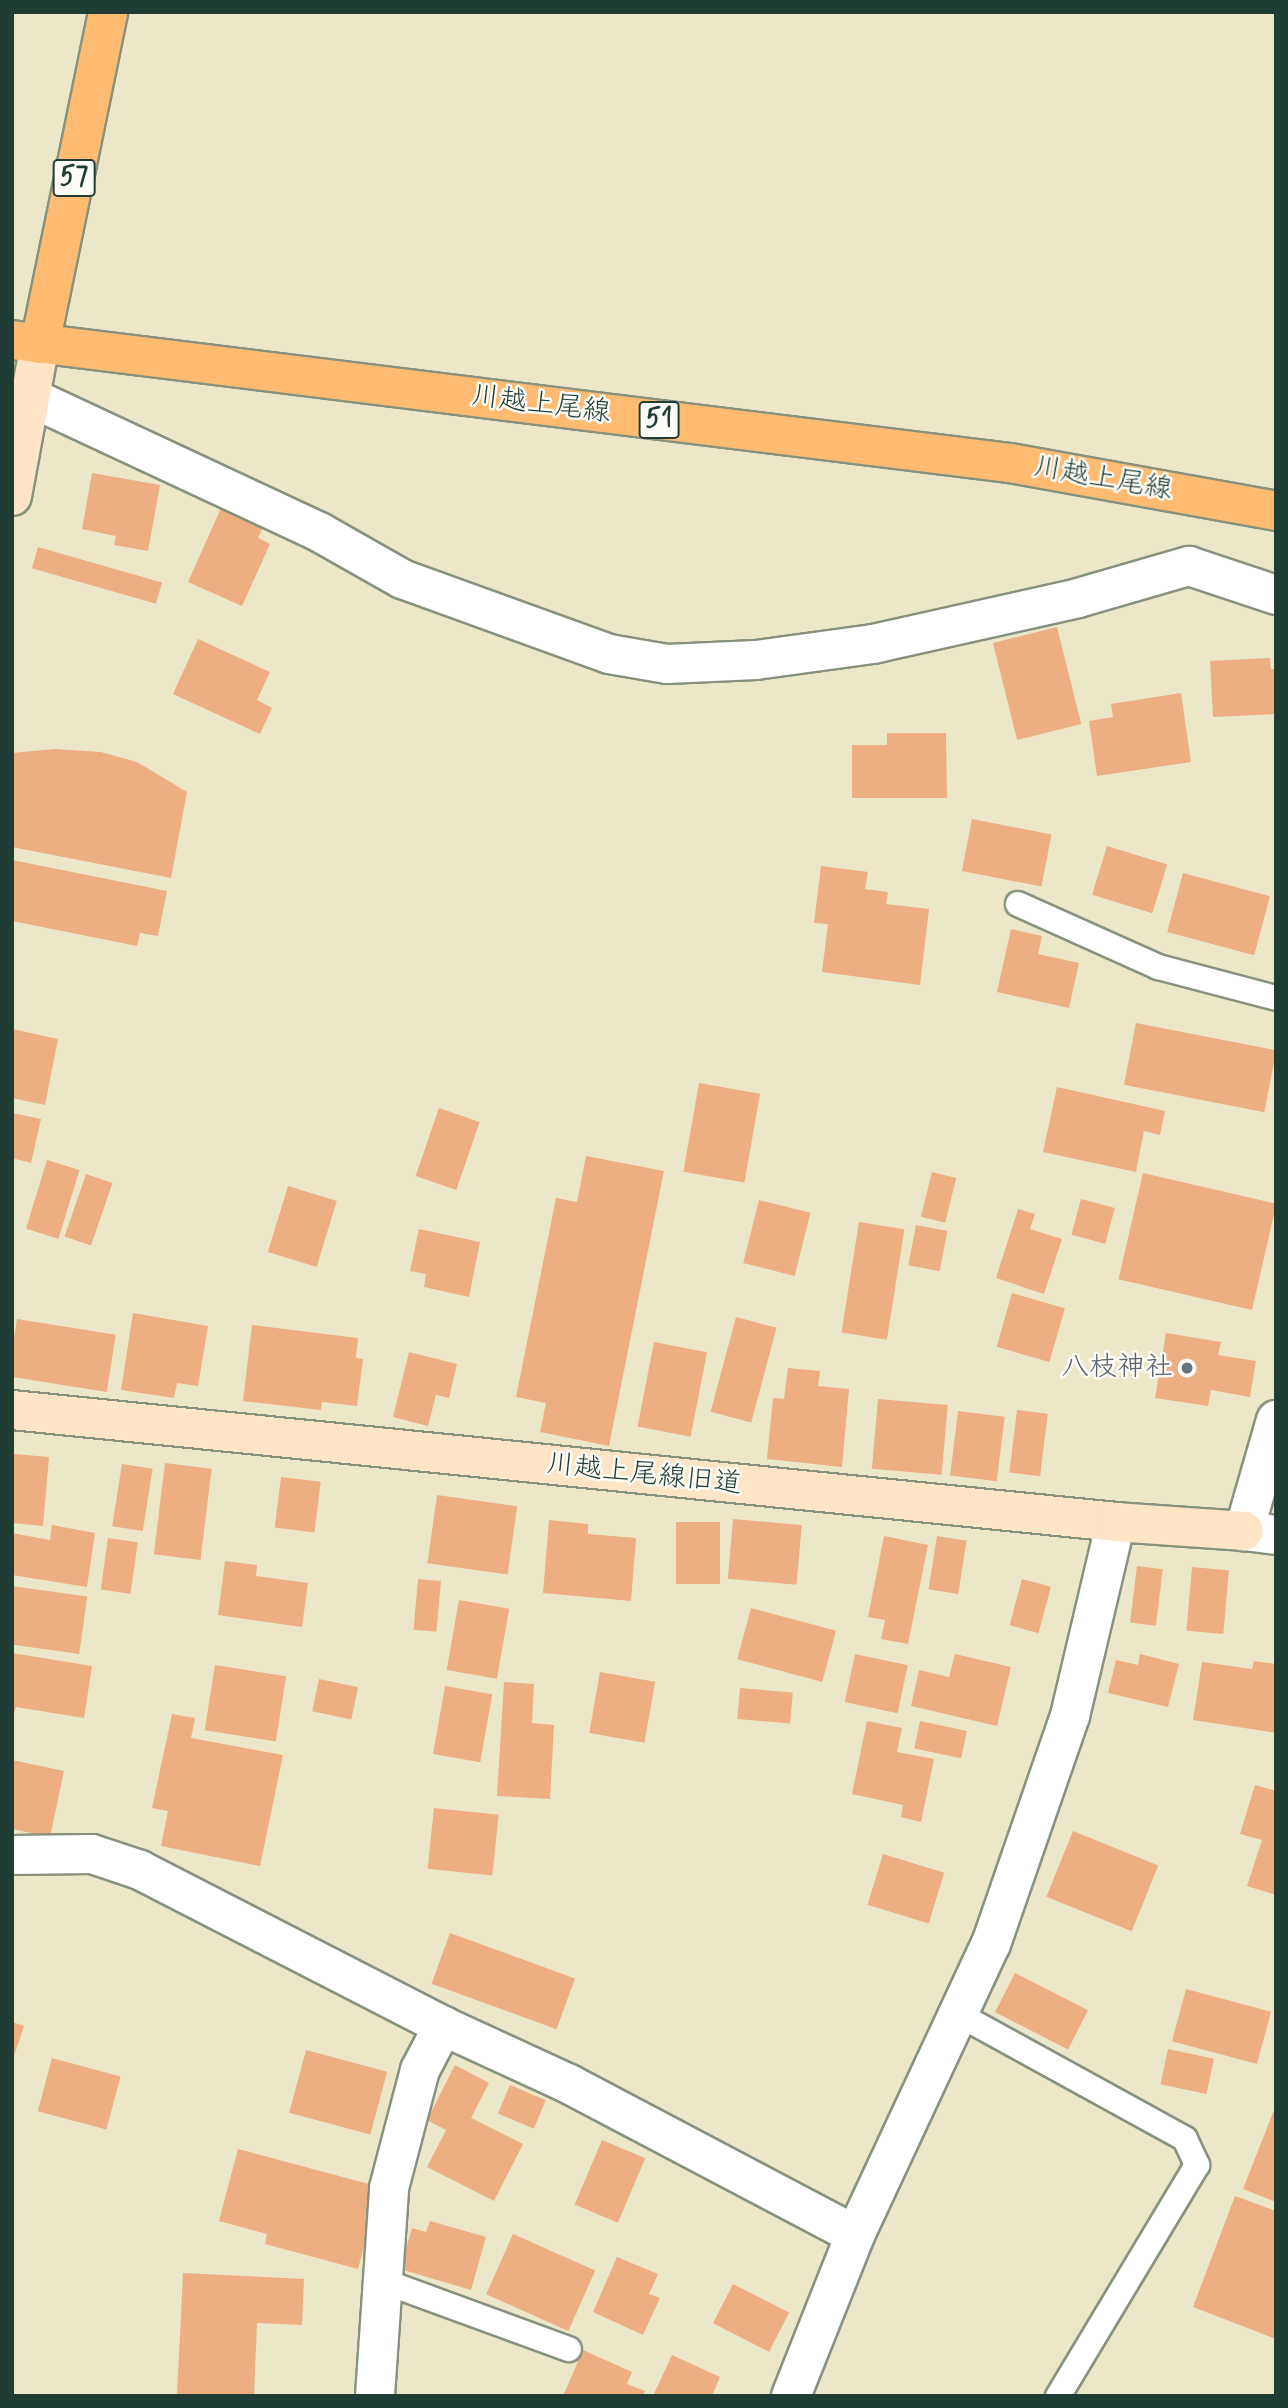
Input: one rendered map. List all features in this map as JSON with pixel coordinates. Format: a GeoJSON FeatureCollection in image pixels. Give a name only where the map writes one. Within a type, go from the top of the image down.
{"type":"FeatureCollection","features":[{"type":"Feature","properties":{"kind":"main road","name":"57"},"geometry":{"type":"LineString","coordinates":[[26,342],[108,12]]}},
{"type":"Feature","properties":{"kind":"main road","name":"川越上尾線"},"geometry":{"type":"LineString","coordinates":[[26,342],[1010,463],[1276,511]]}},
{"type":"Feature","properties":{"kind":"street"},"geometry":{"type":"LineString","coordinates":[[12,496],[30,397],[26,342]]}},
{"type":"Feature","properties":{"kind":"street"},"geometry":{"type":"LineString","coordinates":[[30,397],[321,533],[401,579],[609,654],[667,664],[757,660],[873,644],[1078,598],[1189,566],[1276,595]]}},
{"type":"Feature","properties":{"kind":"street","name":"川越上尾線旧道"},"geometry":{"type":"LineString","coordinates":[[12,1410],[1116,1522],[1260,1533]]}},
{"type":"Feature","properties":{"kind":"street"},"geometry":{"type":"LineString","coordinates":[[1260,1533],[1276,1420]]}},
{"type":"Feature","properties":{"kind":"street"},"geometry":{"type":"LineString","coordinates":[[791,2396],[855,2235],[991,1944],[1070,1716],[1116,1522]]}},
{"type":"Feature","properties":{"kind":"street"},"geometry":{"type":"LineString","coordinates":[[12,1855],[92,1854],[140,1870],[443,2026],[569,2084],[855,2235]]}},
{"type":"Feature","properties":{"kind":"street"},"geometry":{"type":"LineString","coordinates":[[375,2396],[380,2280],[389,2188],[420,2070],[443,2026]]}},
{"type":"Feature","properties":{"kind":"lane"},"geometry":{"type":"LineString","coordinates":[[1018,904],[1158,967],[1276,998]]}},
{"type":"Feature","properties":{"kind":"lane"},"geometry":{"type":"LineString","coordinates":[[958,2014],[1185,2139],[1197,2165],[1058,2396]]}},
{"type":"Feature","properties":{"kind":"lane"},"geometry":{"type":"LineString","coordinates":[[380,2280],[569,2349]]}},
{"type":"Feature","properties":{"kind":"building"},"geometry":{"type":"Polygon","coordinates":[[[92,473],[160,485],[148,551],[114,545],[116,536],[82,529],[92,473]]]}},
{"type":"Feature","properties":{"kind":"building"},"geometry":{"type":"Polygon","coordinates":[[[221,508],[263,527],[258,538],[270,544],[242,606],[188,582],[221,508]]]}},
{"type":"Feature","properties":{"kind":"building"},"geometry":{"type":"Polygon","coordinates":[[[38,547],[162,583],[156,604],[32,568],[38,547]]]}},
{"type":"Feature","properties":{"kind":"building"},"geometry":{"type":"Polygon","coordinates":[[[1057,627],[1081,724],[1017,740],[993,643],[1057,627]]]}},
{"type":"Feature","properties":{"kind":"building"},"geometry":{"type":"Polygon","coordinates":[[[198,639],[270,672],[257,700],[272,708],[260,734],[173,694],[198,639]]]}},
{"type":"Feature","properties":{"kind":"building"},"geometry":{"type":"Polygon","coordinates":[[[1270,658],[1271,669],[1276,669],[1276,714],[1213,717],[1210,661],[1270,658]]]}},
{"type":"Feature","properties":{"kind":"building"},"geometry":{"type":"Polygon","coordinates":[[[1181,693],[1191,762],[1097,776],[1089,721],[1113,717],[1111,704],[1181,693]]]}},
{"type":"Feature","properties":{"kind":"building"},"geometry":{"type":"Polygon","coordinates":[[[887,733],[946,733],[947,798],[852,798],[852,745],[887,745],[887,733]]]}},
{"type":"Feature","properties":{"kind":"building"},"geometry":{"type":"Polygon","coordinates":[[[55,749],[101,752],[137,762],[187,792],[171,878],[12,847],[12,753],[55,749]]]}},
{"type":"Feature","properties":{"kind":"building"},"geometry":{"type":"Polygon","coordinates":[[[972,819],[1052,834],[1041,886],[962,871],[972,819]]]}},
{"type":"Feature","properties":{"kind":"building"},"geometry":{"type":"Polygon","coordinates":[[[1107,846],[1167,864],[1152,913],[1092,895],[1107,846]]]}},
{"type":"Feature","properties":{"kind":"building"},"geometry":{"type":"Polygon","coordinates":[[[12,860],[167,891],[158,936],[140,933],[137,946],[12,921],[12,860]]]}},
{"type":"Feature","properties":{"kind":"building"},"geometry":{"type":"Polygon","coordinates":[[[821,866],[868,872],[865,889],[888,892],[886,904],[929,909],[920,985],[822,972],[828,924],[814,923],[821,866]]]}},
{"type":"Feature","properties":{"kind":"building"},"geometry":{"type":"Polygon","coordinates":[[[1183,873],[1270,896],[1254,955],[1167,932],[1183,873]]]}},
{"type":"Feature","properties":{"kind":"building"},"geometry":{"type":"Polygon","coordinates":[[[1011,929],[1042,936],[1038,954],[1079,963],[1069,1008],[997,992],[1011,929]]]}},
{"type":"Feature","properties":{"kind":"building"},"geometry":{"type":"Polygon","coordinates":[[[1136,1023],[1276,1050],[1264,1112],[1124,1085],[1136,1023]]]}},
{"type":"Feature","properties":{"kind":"building"},"geometry":{"type":"Polygon","coordinates":[[[12,1029],[58,1039],[45,1105],[12,1098],[12,1029]]]}},
{"type":"Feature","properties":{"kind":"building"},"geometry":{"type":"Polygon","coordinates":[[[699,1083],[760,1094],[744,1182],[683,1172],[699,1083]]]}},
{"type":"Feature","properties":{"kind":"building"},"geometry":{"type":"Polygon","coordinates":[[[1057,1087],[1165,1111],[1160,1135],[1144,1131],[1136,1172],[1043,1152],[1057,1087]]]}},
{"type":"Feature","properties":{"kind":"building"},"geometry":{"type":"Polygon","coordinates":[[[439,1108],[480,1122],[456,1190],[416,1176],[439,1108]]]}},
{"type":"Feature","properties":{"kind":"building"},"geometry":{"type":"Polygon","coordinates":[[[12,1113],[41,1119],[31,1163],[12,1158],[12,1113]]]}},
{"type":"Feature","properties":{"kind":"building"},"geometry":{"type":"Polygon","coordinates":[[[586,1156],[664,1171],[609,1446],[540,1432],[546,1403],[516,1397],[556,1198],[577,1202],[586,1156]]]}},
{"type":"Feature","properties":{"kind":"building"},"geometry":{"type":"Polygon","coordinates":[[[47,1160],[80,1170],[58,1239],[26,1229],[47,1160]]]}},
{"type":"Feature","properties":{"kind":"building"},"geometry":{"type":"Polygon","coordinates":[[[932,1172],[956,1178],[945,1223],[921,1217],[932,1172]]]}},
{"type":"Feature","properties":{"kind":"building"},"geometry":{"type":"Polygon","coordinates":[[[1143,1173],[1276,1204],[1252,1310],[1118,1279],[1143,1173]]]}},
{"type":"Feature","properties":{"kind":"building"},"geometry":{"type":"Polygon","coordinates":[[[86,1174],[112,1183],[91,1246],[65,1236],[86,1174]]]}},
{"type":"Feature","properties":{"kind":"building"},"geometry":{"type":"Polygon","coordinates":[[[288,1186],[337,1201],[317,1267],[268,1252],[288,1186]]]}},
{"type":"Feature","properties":{"kind":"building"},"geometry":{"type":"Polygon","coordinates":[[[1081,1199],[1115,1208],[1105,1244],[1071,1235],[1081,1199]]]}},
{"type":"Feature","properties":{"kind":"building"},"geometry":{"type":"Polygon","coordinates":[[[759,1200],[810,1213],[795,1276],[743,1263],[759,1200]]]}},
{"type":"Feature","properties":{"kind":"building"},"geometry":{"type":"Polygon","coordinates":[[[1018,1209],[1035,1214],[1030,1229],[1062,1239],[1044,1294],[996,1278],[1018,1209]]]}},
{"type":"Feature","properties":{"kind":"building"},"geometry":{"type":"Polygon","coordinates":[[[859,1222],[904,1229],[887,1340],[841,1333],[859,1222]]]}},
{"type":"Feature","properties":{"kind":"building"},"geometry":{"type":"Polygon","coordinates":[[[916,1225],[947,1231],[940,1271],[908,1265],[916,1225]]]}},
{"type":"Feature","properties":{"kind":"building"},"geometry":{"type":"Polygon","coordinates":[[[419,1229],[480,1242],[469,1297],[424,1287],[426,1274],[410,1271],[419,1229]]]}},
{"type":"Feature","properties":{"kind":"building"},"geometry":{"type":"Polygon","coordinates":[[[1012,1293],[1065,1308],[1049,1362],[997,1347],[1012,1293]]]}},
{"type":"Feature","properties":{"kind":"building"},"geometry":{"type":"Polygon","coordinates":[[[133,1313],[208,1326],[198,1386],[177,1383],[174,1398],[121,1390],[133,1313]]]}},
{"type":"Feature","properties":{"kind":"building"},"geometry":{"type":"Polygon","coordinates":[[[736,1317],[777,1328],[751,1423],[711,1412],[736,1317]]]}},
{"type":"Feature","properties":{"kind":"building"},"geometry":{"type":"Polygon","coordinates":[[[17,1319],[116,1335],[107,1392],[12,1377],[12,1351],[17,1319]]]}},
{"type":"Feature","properties":{"kind":"building"},"geometry":{"type":"Polygon","coordinates":[[[252,1325],[358,1338],[356,1358],[363,1359],[357,1406],[322,1402],[321,1410],[243,1401],[252,1325]]]}},
{"type":"Feature","properties":{"kind":"building"},"geometry":{"type":"Polygon","coordinates":[[[1166,1333],[1221,1342],[1218,1355],[1256,1361],[1250,1397],[1211,1390],[1208,1406],[1155,1398],[1166,1333]]]}},
{"type":"Feature","properties":{"kind":"building"},"geometry":{"type":"Polygon","coordinates":[[[654,1342],[707,1352],[691,1437],[638,1426],[654,1342]]]}},
{"type":"Feature","properties":{"kind":"building"},"geometry":{"type":"Polygon","coordinates":[[[409,1352],[457,1364],[449,1398],[436,1395],[428,1426],[393,1417],[409,1352]]]}},
{"type":"Feature","properties":{"kind":"building"},"geometry":{"type":"Polygon","coordinates":[[[788,1368],[820,1371],[818,1386],[849,1389],[842,1467],[767,1459],[773,1398],[784,1399],[788,1368]]]}},
{"type":"Feature","properties":{"kind":"building"},"geometry":{"type":"Polygon","coordinates":[[[878,1399],[948,1405],[942,1475],[872,1469],[878,1399]]]}},
{"type":"Feature","properties":{"kind":"building"},"geometry":{"type":"Polygon","coordinates":[[[1017,1410],[1048,1414],[1040,1476],[1009,1473],[1017,1410]]]}},
{"type":"Feature","properties":{"kind":"building"},"geometry":{"type":"Polygon","coordinates":[[[958,1411],[1005,1417],[997,1481],[950,1476],[958,1411]]]}},
{"type":"Feature","properties":{"kind":"building"},"geometry":{"type":"Polygon","coordinates":[[[13,1454],[49,1457],[43,1526],[12,1523],[13,1454]]]}},
{"type":"Feature","properties":{"kind":"building"},"geometry":{"type":"Polygon","coordinates":[[[165,1463],[212,1469],[200,1560],[154,1554],[165,1463]]]}},
{"type":"Feature","properties":{"kind":"building"},"geometry":{"type":"Polygon","coordinates":[[[122,1464],[153,1469],[143,1531],[112,1526],[122,1464]]]}},
{"type":"Feature","properties":{"kind":"building"},"geometry":{"type":"Polygon","coordinates":[[[281,1477],[321,1482],[314,1532],[275,1528],[281,1477]]]}},
{"type":"Feature","properties":{"kind":"building"},"geometry":{"type":"Polygon","coordinates":[[[437,1495],[517,1506],[508,1575],[427,1563],[437,1495]]]}},
{"type":"Feature","properties":{"kind":"building"},"geometry":{"type":"Polygon","coordinates":[[[733,1519],[802,1525],[797,1585],[728,1579],[733,1519]]]}},
{"type":"Feature","properties":{"kind":"building"},"geometry":{"type":"Polygon","coordinates":[[[549,1520],[588,1524],[588,1534],[636,1538],[631,1601],[543,1593],[549,1520]]]}},
{"type":"Feature","properties":{"kind":"building"},"geometry":{"type":"Polygon","coordinates":[[[676,1522],[720,1522],[720,1584],[676,1584],[676,1522]]]}},
{"type":"Feature","properties":{"kind":"building"},"geometry":{"type":"Polygon","coordinates":[[[52,1525],[95,1533],[87,1587],[12,1575],[12,1533],[50,1540],[52,1525]]]}},
{"type":"Feature","properties":{"kind":"building"},"geometry":{"type":"Polygon","coordinates":[[[884,1536],[928,1545],[908,1644],[881,1639],[885,1620],[868,1617],[884,1536]]]}},
{"type":"Feature","properties":{"kind":"building"},"geometry":{"type":"Polygon","coordinates":[[[937,1536],[967,1541],[958,1594],[929,1589],[937,1536]]]}},
{"type":"Feature","properties":{"kind":"building"},"geometry":{"type":"Polygon","coordinates":[[[108,1538],[138,1542],[130,1594],[101,1589],[108,1538]]]}},
{"type":"Feature","properties":{"kind":"building"},"geometry":{"type":"Polygon","coordinates":[[[225,1561],[257,1565],[256,1576],[308,1583],[302,1627],[218,1615],[225,1561]]]}},
{"type":"Feature","properties":{"kind":"building"},"geometry":{"type":"Polygon","coordinates":[[[1137,1566],[1163,1569],[1156,1626],[1130,1623],[1137,1566]]]}},
{"type":"Feature","properties":{"kind":"building"},"geometry":{"type":"Polygon","coordinates":[[[1192,1567],[1229,1570],[1223,1634],[1186,1631],[1192,1567]]]}},
{"type":"Feature","properties":{"kind":"building"},"geometry":{"type":"Polygon","coordinates":[[[418,1579],[441,1581],[436,1632],[414,1630],[418,1579]]]}},
{"type":"Feature","properties":{"kind":"building"},"geometry":{"type":"Polygon","coordinates":[[[1022,1579],[1051,1587],[1039,1633],[1010,1625],[1022,1579]]]}},
{"type":"Feature","properties":{"kind":"building"},"geometry":{"type":"Polygon","coordinates":[[[12,1586],[87,1597],[79,1654],[12,1645],[12,1586]]]}},
{"type":"Feature","properties":{"kind":"building"},"geometry":{"type":"Polygon","coordinates":[[[459,1600],[509,1609],[497,1679],[447,1670],[459,1600]]]}},
{"type":"Feature","properties":{"kind":"building"},"geometry":{"type":"Polygon","coordinates":[[[751,1608],[836,1631],[822,1682],[737,1659],[751,1608]]]}},
{"type":"Feature","properties":{"kind":"building"},"geometry":{"type":"Polygon","coordinates":[[[12,1653],[92,1666],[84,1718],[16,1707],[12,1720],[12,1653]]]}},
{"type":"Feature","properties":{"kind":"building"},"geometry":{"type":"Polygon","coordinates":[[[855,1654],[908,1665],[898,1713],[845,1702],[855,1654]]]}},
{"type":"Feature","properties":{"kind":"building"},"geometry":{"type":"Polygon","coordinates":[[[955,1654],[1011,1667],[997,1726],[911,1706],[919,1670],[949,1677],[955,1654]]]}},
{"type":"Feature","properties":{"kind":"building"},"geometry":{"type":"Polygon","coordinates":[[[1140,1654],[1179,1664],[1168,1707],[1108,1693],[1116,1660],[1138,1665],[1140,1654]]]}},
{"type":"Feature","properties":{"kind":"building"},"geometry":{"type":"Polygon","coordinates":[[[1254,1661],[1276,1664],[1276,1733],[1193,1720],[1202,1662],[1252,1669],[1254,1661]]]}},
{"type":"Feature","properties":{"kind":"building"},"geometry":{"type":"Polygon","coordinates":[[[215,1665],[286,1676],[276,1741],[205,1730],[215,1665]]]}},
{"type":"Feature","properties":{"kind":"building"},"geometry":{"type":"Polygon","coordinates":[[[600,1672],[655,1682],[644,1743],[589,1733],[600,1672]]]}},
{"type":"Feature","properties":{"kind":"building"},"geometry":{"type":"Polygon","coordinates":[[[319,1679],[358,1687],[351,1720],[312,1711],[319,1679]]]}},
{"type":"Feature","properties":{"kind":"building"},"geometry":{"type":"Polygon","coordinates":[[[504,1682],[534,1684],[532,1723],[554,1725],[550,1799],[497,1796],[504,1682]]]}},
{"type":"Feature","properties":{"kind":"building"},"geometry":{"type":"Polygon","coordinates":[[[445,1686],[492,1694],[480,1762],[433,1754],[445,1686]]]}},
{"type":"Feature","properties":{"kind":"building"},"geometry":{"type":"Polygon","coordinates":[[[740,1688],[793,1693],[790,1724],[737,1719],[740,1688]]]}},
{"type":"Feature","properties":{"kind":"building"},"geometry":{"type":"Polygon","coordinates":[[[172,1714],[195,1718],[191,1738],[283,1755],[260,1866],[161,1846],[168,1811],[152,1808],[172,1714]]]}},
{"type":"Feature","properties":{"kind":"building"},"geometry":{"type":"Polygon","coordinates":[[[867,1721],[902,1728],[897,1752],[934,1759],[921,1822],[901,1817],[903,1805],[852,1794],[867,1721]]]}},
{"type":"Feature","properties":{"kind":"building"},"geometry":{"type":"Polygon","coordinates":[[[920,1721],[967,1731],[961,1758],[914,1748],[920,1721]]]}},
{"type":"Feature","properties":{"kind":"building"},"geometry":{"type":"Polygon","coordinates":[[[12,1760],[64,1771],[50,1837],[12,1829],[12,1760]]]}},
{"type":"Feature","properties":{"kind":"building"},"geometry":{"type":"Polygon","coordinates":[[[1255,1785],[1276,1791],[1276,1895],[1247,1886],[1262,1840],[1240,1834],[1255,1785]]]}},
{"type":"Feature","properties":{"kind":"building"},"geometry":{"type":"Polygon","coordinates":[[[434,1808],[499,1815],[492,1875],[428,1869],[434,1808]]]}},
{"type":"Feature","properties":{"kind":"building"},"geometry":{"type":"Polygon","coordinates":[[[1073,1831],[1158,1865],[1132,1931],[1046,1897],[1073,1831]]]}},
{"type":"Feature","properties":{"kind":"building"},"geometry":{"type":"Polygon","coordinates":[[[883,1854],[944,1873],[929,1923],[868,1905],[883,1854]]]}},
{"type":"Feature","properties":{"kind":"building"},"geometry":{"type":"Polygon","coordinates":[[[450,1933],[575,1978],[557,2029],[432,1984],[450,1933]]]}},
{"type":"Feature","properties":{"kind":"building"},"geometry":{"type":"Polygon","coordinates":[[[1015,1973],[1088,2010],[1068,2049],[995,2012],[1015,1973]]]}},
{"type":"Feature","properties":{"kind":"building"},"geometry":{"type":"Polygon","coordinates":[[[1186,1989],[1271,2012],[1257,2064],[1172,2041],[1186,1989]]]}},
{"type":"Feature","properties":{"kind":"building"},"geometry":{"type":"Polygon","coordinates":[[[12,2022],[24,2026],[13,2059],[12,2059],[12,2022]]]}},
{"type":"Feature","properties":{"kind":"building"},"geometry":{"type":"Polygon","coordinates":[[[1168,2049],[1214,2059],[1206,2094],[1161,2084],[1168,2049]]]}},
{"type":"Feature","properties":{"kind":"building"},"geometry":{"type":"Polygon","coordinates":[[[306,2050],[387,2072],[370,2135],[289,2113],[306,2050]]]}},
{"type":"Feature","properties":{"kind":"building"},"geometry":{"type":"Polygon","coordinates":[[[52,2058],[121,2076],[106,2130],[38,2111],[52,2058]]]}},
{"type":"Feature","properties":{"kind":"building"},"geometry":{"type":"Polygon","coordinates":[[[455,2065],[489,2083],[471,2118],[523,2144],[494,2201],[427,2167],[446,2130],[427,2120],[455,2065]]]}},
{"type":"Feature","properties":{"kind":"building"},"geometry":{"type":"Polygon","coordinates":[[[510,2085],[546,2100],[534,2129],[498,2114],[510,2085]]]}},
{"type":"Feature","properties":{"kind":"building"},"geometry":{"type":"Polygon","coordinates":[[[1276,2105],[1276,2202],[1243,2189],[1276,2105]]]}},
{"type":"Feature","properties":{"kind":"building"},"geometry":{"type":"Polygon","coordinates":[[[602,2140],[645,2158],[618,2223],[575,2204],[602,2140]]]}},
{"type":"Feature","properties":{"kind":"building"},"geometry":{"type":"Polygon","coordinates":[[[238,2149],[380,2187],[358,2269],[265,2244],[267,2234],[219,2221],[238,2149]]]}},
{"type":"Feature","properties":{"kind":"building"},"geometry":{"type":"Polygon","coordinates":[[[1235,2196],[1276,2211],[1276,2339],[1193,2307],[1235,2196]]]}},
{"type":"Feature","properties":{"kind":"building"},"geometry":{"type":"Polygon","coordinates":[[[430,2221],[486,2237],[471,2290],[400,2269],[412,2228],[426,2232],[430,2221]]]}},
{"type":"Feature","properties":{"kind":"building"},"geometry":{"type":"Polygon","coordinates":[[[513,2234],[595,2271],[568,2331],[486,2294],[513,2234]]]}},
{"type":"Feature","properties":{"kind":"building"},"geometry":{"type":"Polygon","coordinates":[[[617,2257],[658,2274],[649,2294],[660,2298],[643,2335],[593,2312],[617,2257]]]}},
{"type":"Feature","properties":{"kind":"building"},"geometry":{"type":"Polygon","coordinates":[[[183,2273],[304,2279],[302,2325],[257,2323],[254,2396],[177,2395],[183,2273]]]}},
{"type":"Feature","properties":{"kind":"building"},"geometry":{"type":"Polygon","coordinates":[[[733,2284],[789,2313],[769,2352],[713,2323],[733,2284]]]}},
{"type":"Feature","properties":{"kind":"building"},"geometry":{"type":"Polygon","coordinates":[[[583,2350],[632,2372],[627,2384],[645,2391],[643,2396],[563,2396],[583,2350]]]}},
{"type":"Feature","properties":{"kind":"building"},"geometry":{"type":"Polygon","coordinates":[[[672,2355],[720,2377],[712,2396],[653,2396],[672,2355]]]}},
{"type":"Feature","properties":{"kind":"place","name":"八枝神社"},"geometry":{"type":"Point","coordinates":[1187,1368]}}]}
